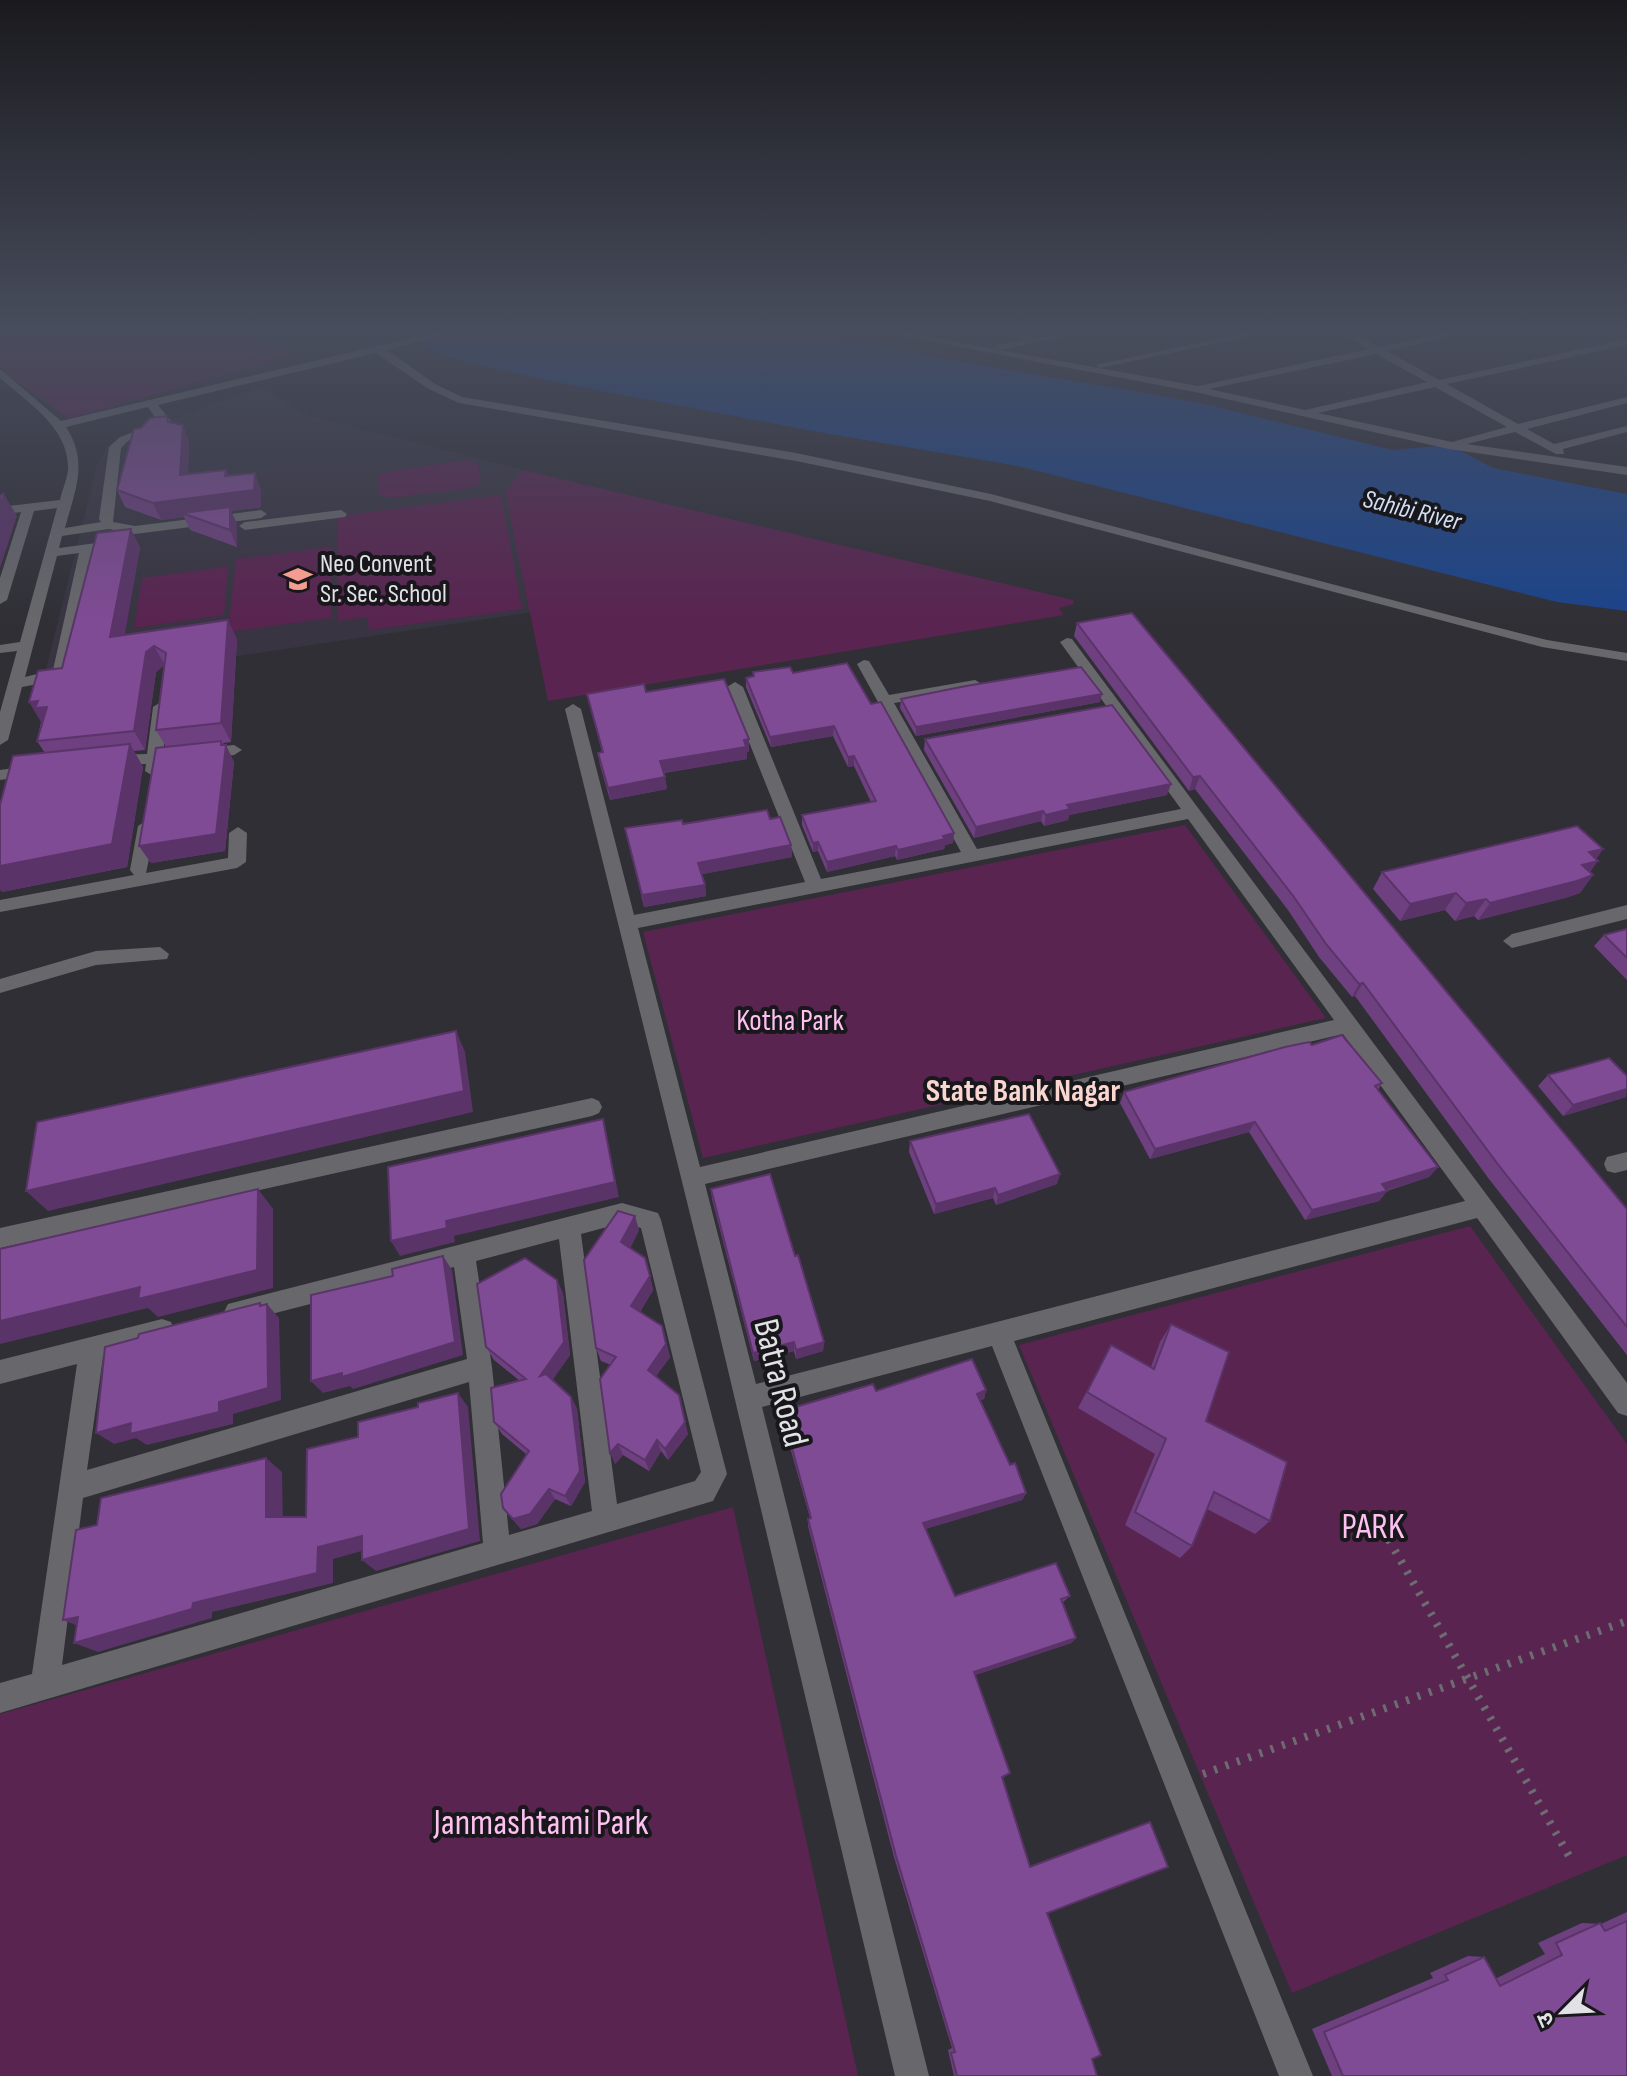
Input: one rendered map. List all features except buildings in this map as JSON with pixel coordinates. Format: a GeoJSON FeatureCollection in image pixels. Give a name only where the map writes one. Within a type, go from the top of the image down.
{"type":"FeatureCollection","features":[{"type":"Feature","properties":{"kind":"street"},"geometry":{"type":"LineString","coordinates":[[0,738],[74,470],[70,442],[62,429]]}},
{"type":"Feature","properties":{"kind":"street"},"geometry":{"type":"LineString","coordinates":[[109,525],[105,519],[113,452],[124,439],[154,429]]}},
{"type":"Feature","properties":{"kind":"street"},"geometry":{"type":"LineString","coordinates":[[631,429],[810,459],[991,498],[1463,623],[1547,644],[1627,657]]}},
{"type":"Feature","properties":{"kind":"street"},"geometry":{"type":"LineString","coordinates":[[1375,429],[1449,445],[1613,470],[1627,469]]}},
{"type":"Feature","properties":{"kind":"street"},"geometry":{"type":"LineString","coordinates":[[1449,445],[1504,429]]}},
{"type":"Feature","properties":{"kind":"street"},"geometry":{"type":"LineString","coordinates":[[1519,429],[1556,450],[1627,429]]}},
{"type":"Feature","properties":{"kind":"street"},"geometry":{"type":"LineString","coordinates":[[0,511],[65,503]]}},
{"type":"Feature","properties":{"kind":"street"},"geometry":{"type":"LineString","coordinates":[[0,600],[29,507]]}},
{"type":"Feature","properties":{"kind":"street"},"geometry":{"type":"LineString","coordinates":[[56,533],[109,525],[135,530],[261,514]]}},
{"type":"Feature","properties":{"kind":"street"},"geometry":{"type":"LineString","coordinates":[[51,553],[341,514]]}},
{"type":"Feature","properties":{"kind":"street"},"geometry":{"type":"LineString","coordinates":[[16,683],[49,678],[60,672],[87,548]]}},
{"type":"Feature","properties":{"kind":"street"},"geometry":{"type":"LineString","coordinates":[[1067,642],[1077,668],[1107,709],[1191,813],[1627,1404]]}},
{"type":"Feature","properties":{"kind":"street"},"geometry":{"type":"LineString","coordinates":[[0,649],[26,645]]}},
{"type":"Feature","properties":{"kind":"street"},"geometry":{"type":"LineString","coordinates":[[864,664],[917,744],[972,856]]}},
{"type":"Feature","properties":{"kind":"street"},"geometry":{"type":"LineString","coordinates":[[885,700],[993,682]]}},
{"type":"Feature","properties":{"kind":"street"},"geometry":{"type":"LineString","coordinates":[[152,783],[164,686]]}},
{"type":"Feature","properties":{"kind":"street"},"geometry":{"type":"LineString","coordinates":[[735,687],[815,886]]}},
{"type":"Feature","properties":{"kind":"street","name":"Batra Road"},"geometry":{"type":"LineString","coordinates":[[573,709],[747,1399],[912,2076]]}},
{"type":"Feature","properties":{"kind":"street"},"geometry":{"type":"LineString","coordinates":[[95,762],[234,750]]}},
{"type":"Feature","properties":{"kind":"street"},"geometry":{"type":"LineString","coordinates":[[0,775],[53,767]]}},
{"type":"Feature","properties":{"kind":"street"},"geometry":{"type":"LineString","coordinates":[[139,870],[150,808]]}},
{"type":"Feature","properties":{"kind":"street"},"geometry":{"type":"LineString","coordinates":[[627,923],[1191,813]]}},
{"type":"Feature","properties":{"kind":"street"},"geometry":{"type":"LineString","coordinates":[[0,906],[237,862],[238,833]]}},
{"type":"Feature","properties":{"kind":"street"},"geometry":{"type":"LineString","coordinates":[[1512,941],[1627,912]]}},
{"type":"Feature","properties":{"kind":"street"},"geometry":{"type":"LineString","coordinates":[[0,986],[96,958],[160,954]]}},
{"type":"Feature","properties":{"kind":"street"},"geometry":{"type":"LineString","coordinates":[[692,1178],[1347,1025]]}},
{"type":"Feature","properties":{"kind":"street"},"geometry":{"type":"LineString","coordinates":[[0,1238],[592,1107]]}},
{"type":"Feature","properties":{"kind":"street"},"geometry":{"type":"LineString","coordinates":[[747,1399],[1481,1207]]}},
{"type":"Feature","properties":{"kind":"street"},"geometry":{"type":"LineString","coordinates":[[0,1698],[704,1492],[714,1474],[650,1220],[622,1213],[216,1317]]}},
{"type":"Feature","properties":{"kind":"street"},"geometry":{"type":"LineString","coordinates":[[569,1228],[606,1519]]}},
{"type":"Feature","properties":{"kind":"street"},"geometry":{"type":"LineString","coordinates":[[464,1255],[480,1367],[497,1551]]}},
{"type":"Feature","properties":{"kind":"street"},"geometry":{"type":"LineString","coordinates":[[0,1372],[185,1324]]}},
{"type":"Feature","properties":{"kind":"street"},"geometry":{"type":"LineString","coordinates":[[999,1333],[1296,2076]]}},
{"type":"Feature","properties":{"kind":"street"},"geometry":{"type":"LineString","coordinates":[[45,1686],[92,1347]]}},
{"type":"Feature","properties":{"kind":"street"},"geometry":{"type":"LineString","coordinates":[[71,1488],[480,1367]]}},
{"type":"Feature","properties":{"kind":"path"},"geometry":{"type":"LineString","coordinates":[[1389,1540],[1569,1856]]}},
{"type":"Feature","properties":{"kind":"path"},"geometry":{"type":"LineString","coordinates":[[1179,1783],[1627,1621]]}},
{"type":"Feature","properties":{"kind":"shaded area","name":"Neo Convent Sr. Sec. School"},"geometry":{"type":"Polygon","coordinates":[[[142,429],[360,429],[523,470],[506,491],[533,612],[42,685],[97,465],[107,447],[142,429]]]}},
{"type":"Feature","properties":{"kind":"green space"},"geometry":{"type":"Polygon","coordinates":[[[468,460],[478,464],[481,482],[475,487],[391,498],[379,495],[378,476],[384,472],[468,460]]]}},
{"type":"Feature","properties":{"kind":"green space"},"geometry":{"type":"Polygon","coordinates":[[[523,470],[1073,600],[1074,604],[1059,608],[1064,615],[548,701],[505,491],[523,470]]]}},
{"type":"Feature","properties":{"kind":"green space"},"geometry":{"type":"Polygon","coordinates":[[[501,495],[522,609],[369,630],[368,617],[338,621],[337,516],[501,495]]]}},
{"type":"Feature","properties":{"kind":"green space"},"geometry":{"type":"Polygon","coordinates":[[[331,547],[331,618],[228,632],[236,559],[331,547]]]}},
{"type":"Feature","properties":{"kind":"green space"},"geometry":{"type":"Polygon","coordinates":[[[228,566],[224,615],[134,628],[142,578],[228,566]]]}},
{"type":"Feature","properties":{"kind":"green space","name":"Kotha Park"},"geometry":{"type":"Polygon","coordinates":[[[1185,825],[1326,1018],[703,1158],[643,932],[1185,825]]]}},
{"type":"Feature","properties":{"kind":"green space","name":"PARK"},"geometry":{"type":"Polygon","coordinates":[[[1470,1226],[1627,1444],[1627,1855],[1292,1993],[1019,1345],[1470,1226]]]}},
{"type":"Feature","properties":{"kind":"green space","name":"Janmashtami Park"},"geometry":{"type":"Polygon","coordinates":[[[733,1507],[858,2076],[0,2076],[0,1714],[733,1507]]]}},
{"type":"Feature","properties":{"kind":"water","name":"Sahibi River"},"geometry":{"type":"Polygon","coordinates":[[[802,429],[1307,429],[1393,450],[1449,445],[1493,468],[1627,494],[1627,611],[1557,602],[1018,466],[802,429]]]}},
{"type":"Feature","properties":{"kind":"place","name":"Neo Convent Sr. Sec. School"},"geometry":{"type":"Point","coordinates":[298,579]}},
{"type":"Feature","properties":{"kind":"district","name":"State Bank Nagar"},"geometry":{"type":"Point","coordinates":[1023,1091]}}]}
